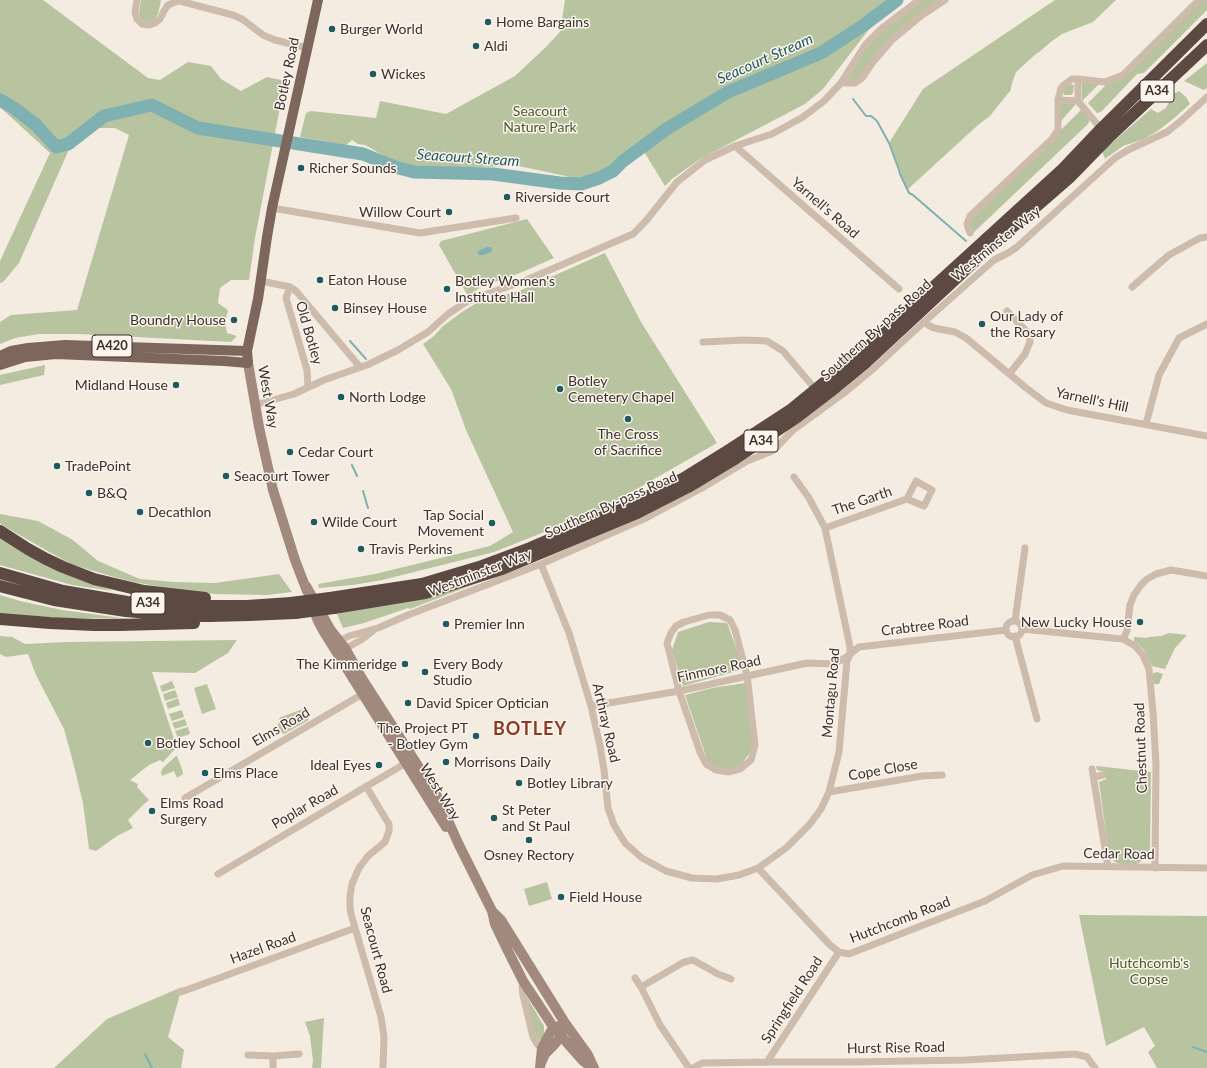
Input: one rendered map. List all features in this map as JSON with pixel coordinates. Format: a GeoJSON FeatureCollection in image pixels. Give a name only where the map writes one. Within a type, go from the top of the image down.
{"type":"FeatureCollection","features":[{"type":"Feature","properties":{"kind":"highway","name":"Southern By-pass Road"},"geometry":{"type":"LineString","coordinates":[[332,603],[422,584],[465,572],[530,548],[633,504],[684,478],[780,417],[816,390],[869,346],[1063,169],[1101,129],[1207,24]]}},
{"type":"Feature","properties":{"kind":"highway","name":"Southern By-pass Road"},"geometry":{"type":"LineString","coordinates":[[19,585],[128,602],[212,606],[288,606],[425,593],[502,569],[637,513],[688,487],[736,458],[797,417],[831,391],[865,363],[993,244],[1069,178],[1108,138],[1207,45]]}},
{"type":"Feature","properties":{"kind":"highway"},"geometry":{"type":"LineString","coordinates":[[0,531],[28,549],[57,564],[109,583],[144,591],[181,596],[233,599],[288,606]]}},
{"type":"Feature","properties":{"kind":"highway","name":"A34"},"geometry":{"type":"LineString","coordinates":[[0,572],[19,585]]}},
{"type":"Feature","properties":{"kind":"highway","name":"Southern By-pass Road"},"geometry":{"type":"LineString","coordinates":[[19,585],[73,603],[126,611],[182,616],[249,616],[288,606]]}},
{"type":"Feature","properties":{"kind":"highway","name":"A34"},"geometry":{"type":"LineString","coordinates":[[0,586],[19,585]]}},
{"type":"Feature","properties":{"kind":"highway"},"geometry":{"type":"LineString","coordinates":[[0,619],[50,624],[119,626],[193,623],[249,616]]}},
{"type":"Feature","properties":{"kind":"main road","name":"Botley Road"},"geometry":{"type":"LineString","coordinates":[[284,153],[318,0]]}},
{"type":"Feature","properties":{"kind":"main road","name":"West Way"},"geometry":{"type":"LineString","coordinates":[[284,153],[272,208],[257,306],[247,351],[258,427],[272,490],[293,553],[306,586],[330,629],[338,647],[441,821],[459,845]]}},
{"type":"Feature","properties":{"kind":"main road","name":"A420"},"geometry":{"type":"LineString","coordinates":[[0,356],[28,348],[65,345],[247,351]]}},
{"type":"Feature","properties":{"kind":"main road","name":"A420"},"geometry":{"type":"LineString","coordinates":[[0,365],[25,357],[56,354],[224,361],[248,364]]}},
{"type":"Feature","properties":{"kind":"main road","name":"West Way"},"geometry":{"type":"LineString","coordinates":[[366,692],[436,794],[459,845],[492,911],[495,924],[523,981],[558,1032],[583,1062],[593,1068]]}},
{"type":"Feature","properties":{"kind":"main road","name":"West Way"},"geometry":{"type":"LineString","coordinates":[[492,911],[500,920],[565,1023],[588,1055],[593,1068]]}},
{"type":"Feature","properties":{"kind":"main road"},"geometry":{"type":"LineString","coordinates":[[540,1066],[545,1054],[554,1045],[558,1032],[565,1023]]}},
{"type":"Feature","properties":{"kind":"main road"},"geometry":{"type":"LineString","coordinates":[[540,1066],[542,1048],[547,1037],[551,1031],[558,1032]]}},
{"type":"Feature","properties":{"kind":"street"},"geometry":{"type":"LineString","coordinates":[[137,0],[134,12],[137,19],[142,24],[149,25],[155,23],[160,19],[168,5],[177,0],[233,15],[242,19],[263,35],[275,40],[307,48]]}},
{"type":"Feature","properties":{"kind":"street"},"geometry":{"type":"LineString","coordinates":[[255,406],[294,394],[398,350],[428,332],[448,314],[470,300],[524,281],[633,234],[645,222],[676,182],[705,160],[735,146],[772,134],[803,117],[824,101],[841,83],[866,44],[881,29],[919,0]]}},
{"type":"Feature","properties":{"kind":"street"},"geometry":{"type":"LineString","coordinates":[[841,83],[855,83],[862,78],[873,62],[893,39],[922,15],[945,0]]}},
{"type":"Feature","properties":{"kind":"street"},"geometry":{"type":"LineString","coordinates":[[970,233],[968,224],[970,216],[1052,139],[1058,130],[1058,100],[1061,88],[1072,79],[1105,82],[1123,75],[1199,0]]}},
{"type":"Feature","properties":{"kind":"street"},"geometry":{"type":"LineString","coordinates":[[1078,79],[1078,101],[1101,129]]}},
{"type":"Feature","properties":{"kind":"street","name":"Westminster Way"},"geometry":{"type":"LineString","coordinates":[[338,647],[349,636],[378,628],[541,564],[646,518],[702,488],[746,461],[775,449],[792,431],[873,370],[924,322],[994,260],[1017,247],[1115,158],[1128,150],[1167,132],[1207,97]]}},
{"type":"Feature","properties":{"kind":"street"},"geometry":{"type":"LineString","coordinates":[[1058,100],[1078,101]]}},
{"type":"Feature","properties":{"kind":"street","name":"Yarnell's Road"},"geometry":{"type":"LineString","coordinates":[[735,146],[899,289]]}},
{"type":"Feature","properties":{"kind":"street"},"geometry":{"type":"LineString","coordinates":[[272,208],[420,233],[516,218]]}},
{"type":"Feature","properties":{"kind":"street"},"geometry":{"type":"LineString","coordinates":[[1132,287],[1169,255],[1200,238],[1207,237]]}},
{"type":"Feature","properties":{"kind":"street"},"geometry":{"type":"LineString","coordinates":[[261,281],[290,287],[296,291],[360,367]]}},
{"type":"Feature","properties":{"kind":"street","name":"Old Botley"},"geometry":{"type":"LineString","coordinates":[[290,287],[286,298],[307,370],[308,387]]}},
{"type":"Feature","properties":{"kind":"street"},"geometry":{"type":"LineString","coordinates":[[1007,311],[1029,334],[1030,342],[1025,354],[1010,374]]}},
{"type":"Feature","properties":{"kind":"street","name":"Yarnell's Hill"},"geometry":{"type":"LineString","coordinates":[[924,322],[934,328],[955,332],[966,338],[1046,403],[1067,410],[1207,436]]}},
{"type":"Feature","properties":{"kind":"street"},"geometry":{"type":"LineString","coordinates":[[1146,424],[1159,375],[1179,338],[1207,324]]}},
{"type":"Feature","properties":{"kind":"street"},"geometry":{"type":"LineString","coordinates":[[703,342],[745,340],[767,341],[783,351],[816,390]]}},
{"type":"Feature","properties":{"kind":"street","name":"Montagu Road"},"geometry":{"type":"LineString","coordinates":[[758,868],[786,848],[810,824],[821,809],[829,792],[839,752],[847,661],[850,654],[850,647],[825,528],[809,498],[794,477]]}},
{"type":"Feature","properties":{"kind":"street","name":"The Garth"},"geometry":{"type":"LineString","coordinates":[[825,528],[907,499]]}},
{"type":"Feature","properties":{"kind":"street"},"geometry":{"type":"LineString","coordinates":[[1015,621],[1025,548]]}},
{"type":"Feature","properties":{"kind":"street","name":"Arthray Road"},"geometry":{"type":"LineString","coordinates":[[541,564],[569,633],[591,706],[603,764],[608,808],[614,825],[625,844],[642,858],[666,872],[692,878],[717,879],[739,875],[758,868]]}},
{"type":"Feature","properties":{"kind":"street"},"geometry":{"type":"LineString","coordinates":[[1022,629],[1123,639],[1127,631],[1130,605],[1134,595],[1147,579],[1156,574],[1171,570],[1207,576]]}},
{"type":"Feature","properties":{"kind":"street"},"geometry":{"type":"LineString","coordinates":[[709,615],[720,615],[730,620],[736,630],[747,675],[755,745],[751,760],[740,769],[728,772],[716,770],[706,764],[700,752],[679,691],[667,644],[671,632],[676,626],[684,622],[709,615]]}},
{"type":"Feature","properties":{"kind":"street"},"geometry":{"type":"LineString","coordinates":[[1011,621],[1015,621],[1020,624],[1022,629],[1020,634],[1015,636],[1009,635],[1006,630],[1006,626],[1011,621]]}},
{"type":"Feature","properties":{"kind":"street","name":"Crabtree Road"},"geometry":{"type":"LineString","coordinates":[[850,654],[865,646],[1006,630]]}},
{"type":"Feature","properties":{"kind":"street"},"geometry":{"type":"LineString","coordinates":[[1015,636],[1037,719]]}},
{"type":"Feature","properties":{"kind":"street","name":"Chestnut Road"},"geometry":{"type":"LineString","coordinates":[[1123,639],[1135,646],[1143,654],[1149,668],[1156,764],[1155,868]]}},
{"type":"Feature","properties":{"kind":"street","name":"Finmore Road"},"geometry":{"type":"LineString","coordinates":[[591,706],[679,691],[807,663],[833,664],[850,654]]}},
{"type":"Feature","properties":{"kind":"street","name":"Elms Road"},"geometry":{"type":"LineString","coordinates":[[185,798],[366,692]]}},
{"type":"Feature","properties":{"kind":"street","name":"Poplar Road"},"geometry":{"type":"LineString","coordinates":[[218,874],[406,763]]}},
{"type":"Feature","properties":{"kind":"street"},"geometry":{"type":"LineString","coordinates":[[1092,769],[1108,867]]}},
{"type":"Feature","properties":{"kind":"street","name":"Cope Close"},"geometry":{"type":"LineString","coordinates":[[829,792],[922,776],[942,775]]}},
{"type":"Feature","properties":{"kind":"street"},"geometry":{"type":"LineString","coordinates":[[1094,778],[1103,775]]}},
{"type":"Feature","properties":{"kind":"street","name":"Seacourt Road"},"geometry":{"type":"LineString","coordinates":[[366,786],[389,824],[389,831],[385,842],[368,856],[359,868],[352,884],[350,907],[381,1017],[384,1039],[384,1068]]}},
{"type":"Feature","properties":{"kind":"street","name":"Cedar Road"},"geometry":{"type":"LineString","coordinates":[[1032,875],[1063,866],[1207,868]]}},
{"type":"Feature","properties":{"kind":"street","name":"Hutchcomb Road"},"geometry":{"type":"LineString","coordinates":[[758,868],[830,945],[839,952],[849,954],[985,901],[1032,875]]}},
{"type":"Feature","properties":{"kind":"street","name":"Hazel Road"},"geometry":{"type":"LineString","coordinates":[[181,992],[355,928]]}},
{"type":"Feature","properties":{"kind":"street","name":"Springfield Road"},"geometry":{"type":"LineString","coordinates":[[767,1062],[839,952]]}},
{"type":"Feature","properties":{"kind":"street"},"geometry":{"type":"LineString","coordinates":[[641,987],[684,962],[693,960],[731,980]]}},
{"type":"Feature","properties":{"kind":"street"},"geometry":{"type":"LineString","coordinates":[[635,978],[660,1025],[689,1068]]}},
{"type":"Feature","properties":{"kind":"street","name":"West Way"},"geometry":{"type":"LineString","coordinates":[[523,981],[523,995],[533,1037],[536,1044],[542,1048]]}},
{"type":"Feature","properties":{"kind":"street"},"geometry":{"type":"LineString","coordinates":[[248,1055],[273,1056],[299,1054]]}},
{"type":"Feature","properties":{"kind":"street","name":"Hurst Rise Road"},"geometry":{"type":"LineString","coordinates":[[693,1068],[702,1063],[950,1060],[1075,1054],[1087,1058],[1095,1068]]}},
{"type":"Feature","properties":{"kind":"street"},"geometry":{"type":"LineString","coordinates":[[273,1056],[273,1068]]}},
{"type":"Feature","properties":{"kind":"green space"},"geometry":{"type":"Polygon","coordinates":[[[0,0],[43,0],[148,78],[160,80],[188,62],[211,66],[221,79],[241,91],[267,77],[285,81],[255,238],[249,280],[231,280],[220,288],[218,303],[228,310],[225,323],[227,333],[237,336],[231,342],[79,334],[39,334],[15,338],[0,344],[0,322],[11,315],[77,310],[129,135],[115,128],[94,128],[70,147],[19,263],[3,282],[0,283],[0,261],[50,153],[0,107],[0,0]]]}},
{"type":"Feature","properties":{"kind":"green space"},"geometry":{"type":"Polygon","coordinates":[[[141,0],[161,0],[158,14],[154,20],[146,22],[141,19],[139,13],[141,0]]]}},
{"type":"Feature","properties":{"kind":"green space","name":"Seacourt Nature Park"},"geometry":{"type":"Polygon","coordinates":[[[565,0],[895,0],[864,25],[821,53],[728,92],[668,128],[623,161],[621,158],[612,167],[599,174],[580,179],[518,166],[427,168],[402,166],[365,145],[358,144],[352,140],[346,145],[300,137],[306,113],[311,111],[376,118],[380,101],[446,114],[515,76],[546,47],[560,32],[565,0]]]}},
{"type":"Feature","properties":{"kind":"green space"},"geometry":{"type":"Polygon","coordinates":[[[919,0],[945,0],[893,39],[862,78],[841,83],[866,44],[919,0]]]}},
{"type":"Feature","properties":{"kind":"green space"},"geometry":{"type":"Polygon","coordinates":[[[1055,0],[1116,0],[1093,22],[1062,34],[1037,53],[1016,72],[1010,92],[990,116],[978,125],[907,190],[889,143],[923,89],[1055,0]]]}},
{"type":"Feature","properties":{"kind":"green space"},"geometry":{"type":"Polygon","coordinates":[[[1207,0],[1207,10],[1144,73],[1137,74],[1101,112],[1097,113],[1088,103],[1107,84],[1122,77],[1200,1],[1207,0]]]}},
{"type":"Feature","properties":{"kind":"green space"},"geometry":{"type":"Polygon","coordinates":[[[873,24],[823,89],[805,104],[700,159],[672,179],[665,186],[643,150],[673,129],[744,88],[827,56],[837,46],[873,24]]]}},
{"type":"Feature","properties":{"kind":"green space"},"geometry":{"type":"Polygon","coordinates":[[[1207,63],[1207,88],[1204,90],[1184,81],[1207,63]]]}},
{"type":"Feature","properties":{"kind":"green space"},"geometry":{"type":"Polygon","coordinates":[[[1082,82],[1099,84],[1082,101],[1082,82]]]}},
{"type":"Feature","properties":{"kind":"green space"},"geometry":{"type":"Polygon","coordinates":[[[1067,85],[1074,85],[1073,93],[1071,95],[1064,95],[1063,92],[1067,85]]]}},
{"type":"Feature","properties":{"kind":"green space"},"geometry":{"type":"Polygon","coordinates":[[[1179,91],[1186,97],[1190,104],[1159,130],[1144,139],[1123,146],[1105,159],[1102,151],[1151,109],[1158,113],[1166,108],[1173,94],[1179,91]]]}},
{"type":"Feature","properties":{"kind":"green space"},"geometry":{"type":"Polygon","coordinates":[[[1061,103],[1076,104],[1061,121],[1061,103]]]}},
{"type":"Feature","properties":{"kind":"green space"},"geometry":{"type":"Polygon","coordinates":[[[1082,109],[1090,119],[1088,124],[971,235],[969,224],[976,214],[1082,109]]]}},
{"type":"Feature","properties":{"kind":"green space"},"geometry":{"type":"Polygon","coordinates":[[[527,219],[554,258],[520,273],[481,287],[468,296],[439,245],[441,241],[527,219]]]}},
{"type":"Feature","properties":{"kind":"green space"},"geometry":{"type":"Polygon","coordinates":[[[605,253],[641,322],[717,443],[600,510],[494,552],[382,580],[353,585],[319,588],[318,584],[375,574],[490,546],[513,532],[466,430],[451,389],[423,344],[434,336],[443,326],[478,302],[519,291],[605,253]]]}},
{"type":"Feature","properties":{"kind":"green space"},"geometry":{"type":"Polygon","coordinates":[[[45,365],[44,375],[0,385],[0,375],[45,365]]]}},
{"type":"Feature","properties":{"kind":"green space"},"geometry":{"type":"Polygon","coordinates":[[[0,514],[38,521],[73,540],[98,561],[140,579],[215,583],[279,574],[292,592],[267,595],[215,594],[133,582],[73,565],[2,525],[0,523],[0,514]]]}},
{"type":"Feature","properties":{"kind":"green space"},"geometry":{"type":"Polygon","coordinates":[[[0,537],[46,566],[113,591],[72,585],[0,565],[0,537]]]}},
{"type":"Feature","properties":{"kind":"green space"},"geometry":{"type":"Polygon","coordinates":[[[477,583],[410,609],[408,608],[364,623],[343,628],[337,614],[411,599],[477,583]]]}},
{"type":"Feature","properties":{"kind":"green space"},"geometry":{"type":"Polygon","coordinates":[[[0,595],[62,610],[129,619],[67,618],[0,614],[0,595]]]}},
{"type":"Feature","properties":{"kind":"green space"},"geometry":{"type":"Polygon","coordinates":[[[709,622],[727,623],[744,669],[683,686],[672,650],[678,632],[709,622]]]}},
{"type":"Feature","properties":{"kind":"green space"},"geometry":{"type":"Polygon","coordinates":[[[1169,633],[1187,635],[1175,648],[1165,669],[1152,666],[1144,650],[1134,642],[1134,637],[1147,638],[1169,633]]]}},
{"type":"Feature","properties":{"kind":"green space","name":"Botley School"},"geometry":{"type":"Polygon","coordinates":[[[0,636],[12,637],[25,644],[67,642],[237,640],[228,653],[195,673],[152,672],[176,745],[175,749],[163,762],[160,760],[149,765],[130,780],[138,784],[137,787],[149,800],[128,820],[133,828],[117,836],[96,851],[89,849],[83,803],[64,729],[36,675],[28,654],[6,657],[0,654],[0,636]]]}},
{"type":"Feature","properties":{"kind":"green space"},"geometry":{"type":"Polygon","coordinates":[[[1157,672],[1163,674],[1159,684],[1154,684],[1152,675],[1157,672]]]}},
{"type":"Feature","properties":{"kind":"green space"},"geometry":{"type":"Polygon","coordinates":[[[172,681],[175,688],[162,692],[160,686],[172,681]]]}},
{"type":"Feature","properties":{"kind":"green space"},"geometry":{"type":"Polygon","coordinates":[[[745,683],[754,746],[742,764],[727,770],[709,765],[685,695],[712,688],[745,683]]]}},
{"type":"Feature","properties":{"kind":"green space"},"geometry":{"type":"Polygon","coordinates":[[[207,684],[216,709],[202,714],[194,688],[207,684]]]}},
{"type":"Feature","properties":{"kind":"green space"},"geometry":{"type":"Polygon","coordinates":[[[175,690],[178,697],[165,701],[163,694],[175,690]]]}},
{"type":"Feature","properties":{"kind":"green space"},"geometry":{"type":"Polygon","coordinates":[[[178,698],[180,705],[168,709],[166,703],[178,698]]]}},
{"type":"Feature","properties":{"kind":"green space"},"geometry":{"type":"Polygon","coordinates":[[[303,709],[309,720],[284,734],[281,732],[278,726],[279,719],[303,709]]]}},
{"type":"Feature","properties":{"kind":"green space"},"geometry":{"type":"Polygon","coordinates":[[[182,710],[184,717],[172,721],[169,714],[182,710]]]}},
{"type":"Feature","properties":{"kind":"green space"},"geometry":{"type":"Polygon","coordinates":[[[185,719],[187,725],[175,729],[172,723],[185,719]]]}},
{"type":"Feature","properties":{"kind":"green space"},"geometry":{"type":"Polygon","coordinates":[[[188,727],[190,734],[178,738],[175,731],[188,727]]]}},
{"type":"Feature","properties":{"kind":"green space"},"geometry":{"type":"Polygon","coordinates":[[[176,756],[183,774],[177,778],[174,771],[162,776],[162,769],[176,756]]]}},
{"type":"Feature","properties":{"kind":"green space"},"geometry":{"type":"Polygon","coordinates":[[[1096,766],[1151,772],[1150,849],[1147,857],[1136,864],[1121,864],[1115,862],[1109,855],[1099,782],[1106,779],[1105,772],[1097,770],[1096,766]]]}},
{"type":"Feature","properties":{"kind":"green space"},"geometry":{"type":"Polygon","coordinates":[[[547,882],[552,899],[529,906],[524,889],[547,882]]]}},
{"type":"Feature","properties":{"kind":"green space","name":"Hutchcomb's Copse"},"geometry":{"type":"Polygon","coordinates":[[[1079,915],[1207,916],[1207,1068],[1157,1068],[1148,1052],[1155,1046],[1144,1027],[1106,1046],[1079,915]]]}},
{"type":"Feature","properties":{"kind":"green space"},"geometry":{"type":"Polygon","coordinates":[[[182,987],[168,1037],[184,1050],[181,1068],[54,1068],[107,1019],[182,987]]]}},
{"type":"Feature","properties":{"kind":"green space"},"geometry":{"type":"Polygon","coordinates":[[[527,997],[544,1026],[544,1035],[540,1041],[535,1032],[527,997]]]}},
{"type":"Feature","properties":{"kind":"green space"},"geometry":{"type":"Polygon","coordinates":[[[324,1018],[321,1068],[312,1068],[313,1061],[310,1036],[305,1022],[324,1018]]]}},
{"type":"Feature","properties":{"kind":"water"},"geometry":{"type":"Polygon","coordinates":[[[491,247],[491,252],[478,255],[478,251],[491,247]]]}},
{"type":"Feature","properties":{"kind":"waterway","name":"Seacourt Stream"},"geometry":{"type":"LineString","coordinates":[[0,100],[14,108],[36,125],[56,147],[68,144],[104,116],[152,105],[198,128],[363,154],[395,167],[414,172],[493,174],[560,183],[581,184],[599,178],[613,171],[623,161],[668,128],[728,92],[821,53],[864,25],[897,0]]}},
{"type":"Feature","properties":{"kind":"waterway"},"geometry":{"type":"LineString","coordinates":[[853,99],[866,116],[871,116],[877,121],[889,143],[900,174],[909,193],[966,241]]}},
{"type":"Feature","properties":{"kind":"waterway"},"geometry":{"type":"LineString","coordinates":[[350,341],[366,359]]}},
{"type":"Feature","properties":{"kind":"waterway"},"geometry":{"type":"LineString","coordinates":[[352,465],[357,476]]}},
{"type":"Feature","properties":{"kind":"waterway"},"geometry":{"type":"LineString","coordinates":[[363,491],[368,508]]}},
{"type":"Feature","properties":{"kind":"waterway"},"geometry":{"type":"LineString","coordinates":[[1193,1047],[1207,1052]]}},
{"type":"Feature","properties":{"kind":"waterway"},"geometry":{"type":"LineString","coordinates":[[145,1054],[152,1068]]}},
{"type":"Feature","properties":{"kind":"place","name":"Home Bargains"},"geometry":{"type":"Point","coordinates":[488,22]}},
{"type":"Feature","properties":{"kind":"place","name":"Burger World"},"geometry":{"type":"Point","coordinates":[332,29]}},
{"type":"Feature","properties":{"kind":"place","name":"Aldi"},"geometry":{"type":"Point","coordinates":[476,46]}},
{"type":"Feature","properties":{"kind":"place","name":"Wickes"},"geometry":{"type":"Point","coordinates":[373,74]}},
{"type":"Feature","properties":{"kind":"place","name":"Richer Sounds"},"geometry":{"type":"Point","coordinates":[301,168]}},
{"type":"Feature","properties":{"kind":"place","name":"Riverside Court"},"geometry":{"type":"Point","coordinates":[507,197]}},
{"type":"Feature","properties":{"kind":"place","name":"Willow Court"},"geometry":{"type":"Point","coordinates":[449,212]}},
{"type":"Feature","properties":{"kind":"place","name":"Eaton House"},"geometry":{"type":"Point","coordinates":[320,280]}},
{"type":"Feature","properties":{"kind":"place","name":"Botley Women's Institute Hall"},"geometry":{"type":"Point","coordinates":[447,289]}},
{"type":"Feature","properties":{"kind":"place","name":"Binsey House"},"geometry":{"type":"Point","coordinates":[335,308]}},
{"type":"Feature","properties":{"kind":"place","name":"Boundry House"},"geometry":{"type":"Point","coordinates":[234,320]}},
{"type":"Feature","properties":{"kind":"place","name":"Our Lady of the Rosary"},"geometry":{"type":"Point","coordinates":[982,324]}},
{"type":"Feature","properties":{"kind":"place","name":"Midland House"},"geometry":{"type":"Point","coordinates":[176,385]}},
{"type":"Feature","properties":{"kind":"place","name":"Botley Cemetery Chapel"},"geometry":{"type":"Point","coordinates":[560,389]}},
{"type":"Feature","properties":{"kind":"place","name":"North Lodge"},"geometry":{"type":"Point","coordinates":[341,397]}},
{"type":"Feature","properties":{"kind":"place","name":"The Cross of Sacrifice"},"geometry":{"type":"Point","coordinates":[628,419]}},
{"type":"Feature","properties":{"kind":"place","name":"Cedar Court"},"geometry":{"type":"Point","coordinates":[290,452]}},
{"type":"Feature","properties":{"kind":"place","name":"TradePoint"},"geometry":{"type":"Point","coordinates":[57,466]}},
{"type":"Feature","properties":{"kind":"place","name":"Seacourt Tower"},"geometry":{"type":"Point","coordinates":[226,476]}},
{"type":"Feature","properties":{"kind":"place","name":"B&Q"},"geometry":{"type":"Point","coordinates":[89,493]}},
{"type":"Feature","properties":{"kind":"place","name":"Decathlon"},"geometry":{"type":"Point","coordinates":[140,512]}},
{"type":"Feature","properties":{"kind":"place","name":"Wilde Court"},"geometry":{"type":"Point","coordinates":[314,522]}},
{"type":"Feature","properties":{"kind":"place","name":"Tap Social Movement"},"geometry":{"type":"Point","coordinates":[492,523]}},
{"type":"Feature","properties":{"kind":"place","name":"Travis Perkins"},"geometry":{"type":"Point","coordinates":[361,549]}},
{"type":"Feature","properties":{"kind":"place","name":"New Lucky House"},"geometry":{"type":"Point","coordinates":[1140,622]}},
{"type":"Feature","properties":{"kind":"place","name":"Premier Inn"},"geometry":{"type":"Point","coordinates":[446,624]}},
{"type":"Feature","properties":{"kind":"place","name":"The Kimmeridge"},"geometry":{"type":"Point","coordinates":[405,664]}},
{"type":"Feature","properties":{"kind":"place","name":"Every Body Studio"},"geometry":{"type":"Point","coordinates":[425,672]}},
{"type":"Feature","properties":{"kind":"place","name":"David Spicer Optician"},"geometry":{"type":"Point","coordinates":[408,703]}},
{"type":"Feature","properties":{"kind":"place","name":"The Project PT - Botley Gym"},"geometry":{"type":"Point","coordinates":[476,736]}},
{"type":"Feature","properties":{"kind":"place","name":"Botley School"},"geometry":{"type":"Point","coordinates":[148,743]}},
{"type":"Feature","properties":{"kind":"place","name":"Morrisons Daily"},"geometry":{"type":"Point","coordinates":[446,762]}},
{"type":"Feature","properties":{"kind":"place","name":"Ideal Eyes"},"geometry":{"type":"Point","coordinates":[379,765]}},
{"type":"Feature","properties":{"kind":"place","name":"Elms Place"},"geometry":{"type":"Point","coordinates":[205,773]}},
{"type":"Feature","properties":{"kind":"place","name":"Botley Library"},"geometry":{"type":"Point","coordinates":[519,783]}},
{"type":"Feature","properties":{"kind":"place","name":"Elms Road Surgery"},"geometry":{"type":"Point","coordinates":[152,811]}},
{"type":"Feature","properties":{"kind":"place","name":"St Peter and St Paul"},"geometry":{"type":"Point","coordinates":[494,818]}},
{"type":"Feature","properties":{"kind":"place","name":"Osney Rectory"},"geometry":{"type":"Point","coordinates":[529,840]}},
{"type":"Feature","properties":{"kind":"place","name":"Field House"},"geometry":{"type":"Point","coordinates":[561,897]}},
{"type":"Feature","properties":{"kind":"district","name":"BOTLEY"},"geometry":{"type":"Point","coordinates":[530,729]}}]}
